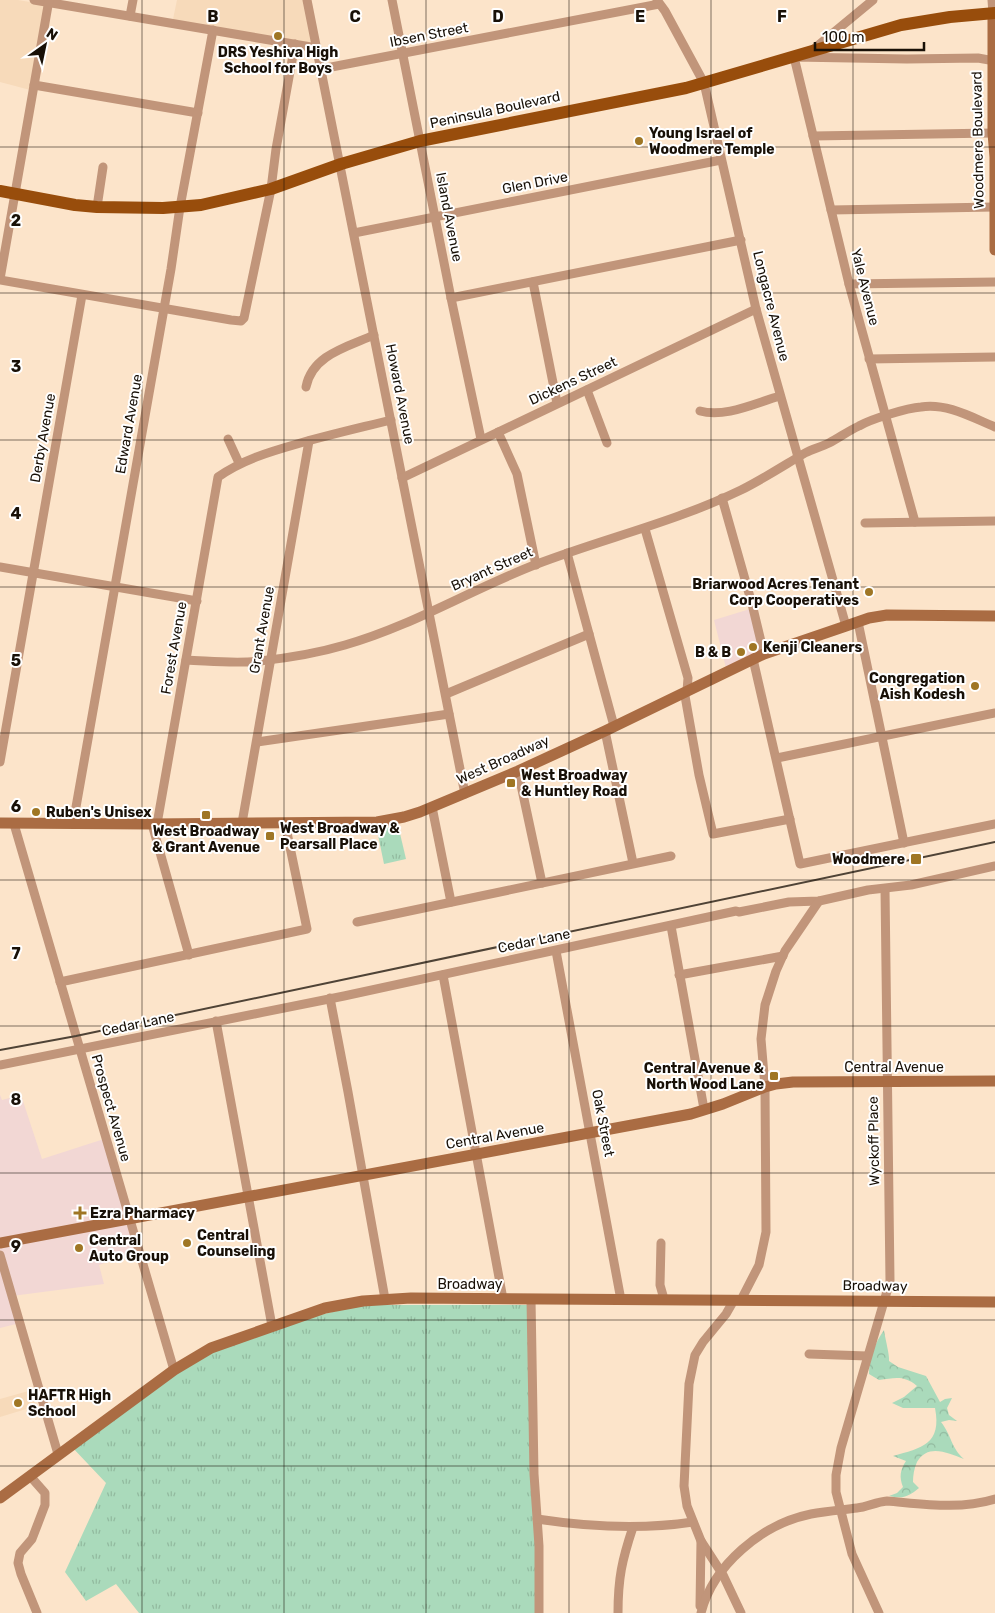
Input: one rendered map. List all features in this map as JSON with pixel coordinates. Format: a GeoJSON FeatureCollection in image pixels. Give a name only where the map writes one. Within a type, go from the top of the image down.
{"type":"FeatureCollection","features":[{"type":"Feature","properties":{"kind":"main road","name":"Peninsula Boulevard"},"geometry":{"type":"LineString","coordinates":[[0,191],[75,205],[97,207],[138,208],[201,205],[271,189],[340,164],[420,141],[704,83],[901,25],[950,17],[994,13]]}},
{"type":"Feature","properties":{"kind":"main road","name":"Woodmere Boulevard"},"geometry":{"type":"LineString","coordinates":[[994,13],[993,133],[995,157],[995,250]]}},
{"type":"Feature","properties":{"kind":"main road","name":"West Broadway"},"geometry":{"type":"LineString","coordinates":[[0,823],[242,824],[377,822],[404,817],[518,771],[764,654],[846,626],[887,615],[995,616]]}},
{"type":"Feature","properties":{"kind":"main road","name":"Central Avenue"},"geometry":{"type":"LineString","coordinates":[[0,1243],[691,1114],[776,1084],[793,1082],[995,1081]]}},
{"type":"Feature","properties":{"kind":"main road","name":"Broadway"},"geometry":{"type":"LineString","coordinates":[[0,1498],[174,1370],[211,1348],[325,1308],[384,1299],[995,1302]]}},
{"type":"Feature","properties":{"kind":"street"},"geometry":{"type":"LineString","coordinates":[[34,0],[49,1],[317,48]]}},
{"type":"Feature","properties":{"kind":"street"},"geometry":{"type":"LineString","coordinates":[[130,16],[133,0]]}},
{"type":"Feature","properties":{"kind":"street","name":"Howard Avenue"},"geometry":{"type":"LineString","coordinates":[[307,0],[465,794]]}},
{"type":"Feature","properties":{"kind":"street","name":"Island Avenue"},"geometry":{"type":"LineString","coordinates":[[392,0],[481,439]]}},
{"type":"Feature","properties":{"kind":"street"},"geometry":{"type":"LineString","coordinates":[[811,52],[873,0]]}},
{"type":"Feature","properties":{"kind":"street","name":"Woodmere Boulevard"},"geometry":{"type":"LineString","coordinates":[[992,0],[994,13]]}},
{"type":"Feature","properties":{"kind":"street"},"geometry":{"type":"LineString","coordinates":[[49,1],[0,280],[82,295],[231,320],[241,321],[244,318],[271,189],[276,149],[295,44]]}},
{"type":"Feature","properties":{"kind":"street","name":"Ibsen Street"},"geometry":{"type":"LineString","coordinates":[[321,69],[658,2]]}},
{"type":"Feature","properties":{"kind":"street","name":"Longacre Avenue"},"geometry":{"type":"LineString","coordinates":[[658,2],[665,11],[704,83],[756,309],[846,626]]}},
{"type":"Feature","properties":{"kind":"street","name":"Edward Avenue"},"geometry":{"type":"LineString","coordinates":[[73,824],[180,207],[213,30]]}},
{"type":"Feature","properties":{"kind":"street"},"geometry":{"type":"LineString","coordinates":[[794,57],[978,58],[994,61]]}},
{"type":"Feature","properties":{"kind":"street","name":"Yale Avenue"},"geometry":{"type":"LineString","coordinates":[[794,57],[849,284],[915,522]]}},
{"type":"Feature","properties":{"kind":"street"},"geometry":{"type":"LineString","coordinates":[[34,85],[198,113]]}},
{"type":"Feature","properties":{"kind":"street"},"geometry":{"type":"LineString","coordinates":[[813,136],[993,133]]}},
{"type":"Feature","properties":{"kind":"street","name":"Glen Drive"},"geometry":{"type":"LineString","coordinates":[[354,234],[721,160]]}},
{"type":"Feature","properties":{"kind":"street"},"geometry":{"type":"LineString","coordinates":[[97,207],[103,167]]}},
{"type":"Feature","properties":{"kind":"street"},"geometry":{"type":"LineString","coordinates":[[831,210],[994,207]]}},
{"type":"Feature","properties":{"kind":"street"},"geometry":{"type":"LineString","coordinates":[[451,298],[741,240]]}},
{"type":"Feature","properties":{"kind":"street"},"geometry":{"type":"LineString","coordinates":[[533,282],[557,403]]}},
{"type":"Feature","properties":{"kind":"street"},"geometry":{"type":"LineString","coordinates":[[849,284],[995,282]]}},
{"type":"Feature","properties":{"kind":"street","name":"Derby Avenue"},"geometry":{"type":"LineString","coordinates":[[0,762],[82,295]]}},
{"type":"Feature","properties":{"kind":"street","name":"Dickens Street"},"geometry":{"type":"LineString","coordinates":[[402,478],[756,309]]}},
{"type":"Feature","properties":{"kind":"street"},"geometry":{"type":"LineString","coordinates":[[306,387],[315,365],[323,358],[374,336]]}},
{"type":"Feature","properties":{"kind":"street"},"geometry":{"type":"LineString","coordinates":[[869,358],[995,357]]}},
{"type":"Feature","properties":{"kind":"street"},"geometry":{"type":"LineString","coordinates":[[586,390],[607,443]]}},
{"type":"Feature","properties":{"kind":"street"},"geometry":{"type":"LineString","coordinates":[[700,411],[710,414],[723,412],[780,396]]}},
{"type":"Feature","properties":{"kind":"street","name":"Bryant Street"},"geometry":{"type":"LineString","coordinates":[[186,660],[260,661],[311,654],[346,645],[390,629],[536,565],[567,553],[645,529],[722,498],[748,487],[798,459],[804,453],[829,443],[860,425],[919,407],[936,406],[953,409],[995,427]]}},
{"type":"Feature","properties":{"kind":"street"},"geometry":{"type":"LineString","coordinates":[[228,438],[239,463],[309,441],[391,420]]}},
{"type":"Feature","properties":{"kind":"street"},"geometry":{"type":"LineString","coordinates":[[498,432],[517,474],[536,565]]}},
{"type":"Feature","properties":{"kind":"street","name":"Grant Avenue"},"geometry":{"type":"LineString","coordinates":[[242,824],[309,441]]}},
{"type":"Feature","properties":{"kind":"street","name":"Forest Avenue"},"geometry":{"type":"LineString","coordinates":[[154,824],[197,601],[218,477],[239,463]]}},
{"type":"Feature","properties":{"kind":"street"},"geometry":{"type":"LineString","coordinates":[[722,498],[764,654]]}},
{"type":"Feature","properties":{"kind":"street"},"geometry":{"type":"LineString","coordinates":[[866,523],[995,520]]}},
{"type":"Feature","properties":{"kind":"street"},"geometry":{"type":"LineString","coordinates":[[645,529],[688,678],[687,691],[684,696],[713,834],[790,819]]}},
{"type":"Feature","properties":{"kind":"street"},"geometry":{"type":"LineString","coordinates":[[567,553],[589,634],[610,728],[633,863]]}},
{"type":"Feature","properties":{"kind":"street"},"geometry":{"type":"LineString","coordinates":[[0,567],[197,601]]}},
{"type":"Feature","properties":{"kind":"street"},"geometry":{"type":"LineString","coordinates":[[858,622],[904,843]]}},
{"type":"Feature","properties":{"kind":"street"},"geometry":{"type":"LineString","coordinates":[[446,694],[589,634]]}},
{"type":"Feature","properties":{"kind":"street"},"geometry":{"type":"LineString","coordinates":[[753,659],[800,864],[995,824]]}},
{"type":"Feature","properties":{"kind":"street"},"geometry":{"type":"LineString","coordinates":[[777,758],[995,713]]}},
{"type":"Feature","properties":{"kind":"street"},"geometry":{"type":"LineString","coordinates":[[257,742],[449,714]]}},
{"type":"Feature","properties":{"kind":"street"},"geometry":{"type":"LineString","coordinates":[[518,771],[542,883]]}},
{"type":"Feature","properties":{"kind":"street"},"geometry":{"type":"LineString","coordinates":[[432,807],[451,902]]}},
{"type":"Feature","properties":{"kind":"street"},"geometry":{"type":"LineString","coordinates":[[60,982],[307,929],[285,823]]}},
{"type":"Feature","properties":{"kind":"street","name":"Prospect Avenue"},"geometry":{"type":"LineString","coordinates":[[14,824],[174,1370]]}},
{"type":"Feature","properties":{"kind":"street"},"geometry":{"type":"LineString","coordinates":[[154,824],[189,955]]}},
{"type":"Feature","properties":{"kind":"street"},"geometry":{"type":"LineString","coordinates":[[357,922],[671,856]]}},
{"type":"Feature","properties":{"kind":"street","name":"Cedar Lane"},"geometry":{"type":"LineString","coordinates":[[0,1065],[443,975],[736,911],[789,902],[819,901],[868,890],[911,885],[995,866]]}},
{"type":"Feature","properties":{"kind":"street","name":"Wyckoff Place"},"geometry":{"type":"LineString","coordinates":[[879,1613],[852,1554],[836,1492],[836,1475],[841,1448],[890,1281],[885,889]]}},
{"type":"Feature","properties":{"kind":"street"},"geometry":{"type":"LineString","coordinates":[[741,1613],[721,1572],[701,1541],[685,1497],[687,1420],[692,1369],[695,1355],[703,1342],[738,1300],[759,1265],[766,1232],[765,1087],[761,1039],[762,1019],[771,985],[783,956],[819,901]]}},
{"type":"Feature","properties":{"kind":"street"},"geometry":{"type":"LineString","coordinates":[[671,926],[704,1109]]}},
{"type":"Feature","properties":{"kind":"street","name":"Oak Street"},"geometry":{"type":"LineString","coordinates":[[556,951],[621,1300]]}},
{"type":"Feature","properties":{"kind":"street"},"geometry":{"type":"LineString","coordinates":[[680,975],[783,956]]}},
{"type":"Feature","properties":{"kind":"street"},"geometry":{"type":"LineString","coordinates":[[443,975],[503,1299]]}},
{"type":"Feature","properties":{"kind":"street"},"geometry":{"type":"LineString","coordinates":[[330,998],[384,1299]]}},
{"type":"Feature","properties":{"kind":"street"},"geometry":{"type":"LineString","coordinates":[[216,1022],[272,1326]]}},
{"type":"Feature","properties":{"kind":"street"},"geometry":{"type":"LineString","coordinates":[[661,1243],[660,1285],[664,1299]]}},
{"type":"Feature","properties":{"kind":"street"},"geometry":{"type":"LineString","coordinates":[[0,1256],[58,1454]]}},
{"type":"Feature","properties":{"kind":"street"},"geometry":{"type":"LineString","coordinates":[[530,1299],[539,1613]]}},
{"type":"Feature","properties":{"kind":"street"},"geometry":{"type":"LineString","coordinates":[[809,1354],[868,1356]]}},
{"type":"Feature","properties":{"kind":"street"},"geometry":{"type":"LineString","coordinates":[[30,1476],[45,1493],[45,1506],[32,1539],[20,1553],[18,1563],[37,1613]]}},
{"type":"Feature","properties":{"kind":"street"},"geometry":{"type":"LineString","coordinates":[[700,1613],[708,1592],[721,1572],[742,1549],[770,1531],[809,1515],[859,1508],[875,1502],[959,1505],[977,1504],[995,1499]]}},
{"type":"Feature","properties":{"kind":"street"},"geometry":{"type":"LineString","coordinates":[[537,1519],[576,1525],[633,1527],[665,1526],[693,1522]]}},
{"type":"Feature","properties":{"kind":"street"},"geometry":{"type":"LineString","coordinates":[[618,1613],[619,1577],[622,1560],[633,1527]]}},
{"type":"Feature","properties":{"kind":"street"},"geometry":{"type":"LineString","coordinates":[[700,1613],[701,1541]]}},
{"type":"Feature","properties":{"kind":"shaded area"},"geometry":{"type":"Polygon","coordinates":[[[0,0],[18,0],[48,5],[34,91],[0,82],[0,0]]]}},
{"type":"Feature","properties":{"kind":"shaded area","name":"DRS Yeshiva High School for Boys"},"geometry":{"type":"Polygon","coordinates":[[[177,0],[306,0],[315,48],[172,24],[177,0]]]}},
{"type":"Feature","properties":{"kind":"shaded area"},"geometry":{"type":"Polygon","coordinates":[[[750,609],[764,652],[726,668],[714,620],[750,609]]]}},
{"type":"Feature","properties":{"kind":"shaded area"},"geometry":{"type":"Polygon","coordinates":[[[0,1095],[2,1100],[21,1095],[42,1159],[104,1139],[137,1251],[99,1265],[104,1284],[12,1296],[20,1323],[0,1328],[0,1095]]]}},
{"type":"Feature","properties":{"kind":"shaded area","name":"HAFTR High School"},"geometry":{"type":"Polygon","coordinates":[[[32,1390],[36,1406],[0,1417],[0,1399],[32,1390]]]}},
{"type":"Feature","properties":{"kind":"green space"},"geometry":{"type":"Polygon","coordinates":[[[398,825],[406,859],[384,864],[377,830],[398,825]]]}},
{"type":"Feature","properties":{"kind":"green space"},"geometry":{"type":"Polygon","coordinates":[[[361,1305],[527,1305],[538,1613],[139,1613],[116,1584],[86,1601],[65,1572],[106,1483],[71,1446],[186,1363],[283,1324],[361,1305]]]}},
{"type":"Feature","properties":{"kind":"green space"},"geometry":{"type":"Polygon","coordinates":[[[884,1330],[889,1361],[898,1367],[926,1376],[940,1402],[952,1398],[947,1408],[949,1415],[957,1421],[941,1422],[956,1451],[964,1459],[939,1451],[932,1451],[922,1456],[917,1462],[913,1482],[919,1488],[902,1497],[889,1496],[897,1493],[903,1487],[901,1474],[902,1467],[906,1461],[893,1456],[921,1447],[928,1442],[935,1430],[935,1408],[903,1408],[892,1403],[904,1397],[917,1386],[908,1380],[899,1378],[879,1380],[869,1374],[873,1351],[884,1330]]]}},
{"type":"Feature","properties":{"kind":"railway"},"geometry":{"type":"LineString","coordinates":[[0,1050],[76,1036],[995,842]]}},
{"type":"Feature","properties":{"kind":"place","name":"DRS Yeshiva High School for Boys"},"geometry":{"type":"Point","coordinates":[278,36]}},
{"type":"Feature","properties":{"kind":"place","name":"Young Israel of Woodmere Temple"},"geometry":{"type":"Point","coordinates":[639,141]}},
{"type":"Feature","properties":{"kind":"place","name":"Briarwood Acres Tenant Corp Cooperatives"},"geometry":{"type":"Point","coordinates":[869,592]}},
{"type":"Feature","properties":{"kind":"place","name":"Kenji Cleaners"},"geometry":{"type":"Point","coordinates":[753,647]}},
{"type":"Feature","properties":{"kind":"place","name":"B & B"},"geometry":{"type":"Point","coordinates":[741,652]}},
{"type":"Feature","properties":{"kind":"place","name":"Congregation Aish Kodesh"},"geometry":{"type":"Point","coordinates":[975,686]}},
{"type":"Feature","properties":{"kind":"place","name":"West Broadway & Huntley Road"},"geometry":{"type":"Point","coordinates":[511,783]}},
{"type":"Feature","properties":{"kind":"place","name":"Ruben's Unisex"},"geometry":{"type":"Point","coordinates":[36,812]}},
{"type":"Feature","properties":{"kind":"place","name":"West Broadway & Grant Avenue"},"geometry":{"type":"Point","coordinates":[206,815]}},
{"type":"Feature","properties":{"kind":"place","name":"West Broadway & Pearsall Place"},"geometry":{"type":"Point","coordinates":[270,836]}},
{"type":"Feature","properties":{"kind":"place","name":"Woodmere"},"geometry":{"type":"Point","coordinates":[916,859]}},
{"type":"Feature","properties":{"kind":"place","name":"Central Avenue & North Wood Lane"},"geometry":{"type":"Point","coordinates":[774,1076]}},
{"type":"Feature","properties":{"kind":"place","name":"Ezra Pharmacy"},"geometry":{"type":"Point","coordinates":[80,1213]}},
{"type":"Feature","properties":{"kind":"place","name":"Central Counseling"},"geometry":{"type":"Point","coordinates":[187,1243]}},
{"type":"Feature","properties":{"kind":"place","name":"Central Auto Group"},"geometry":{"type":"Point","coordinates":[79,1248]}},
{"type":"Feature","properties":{"kind":"place","name":"HAFTR High School"},"geometry":{"type":"Point","coordinates":[18,1403]}}]}
